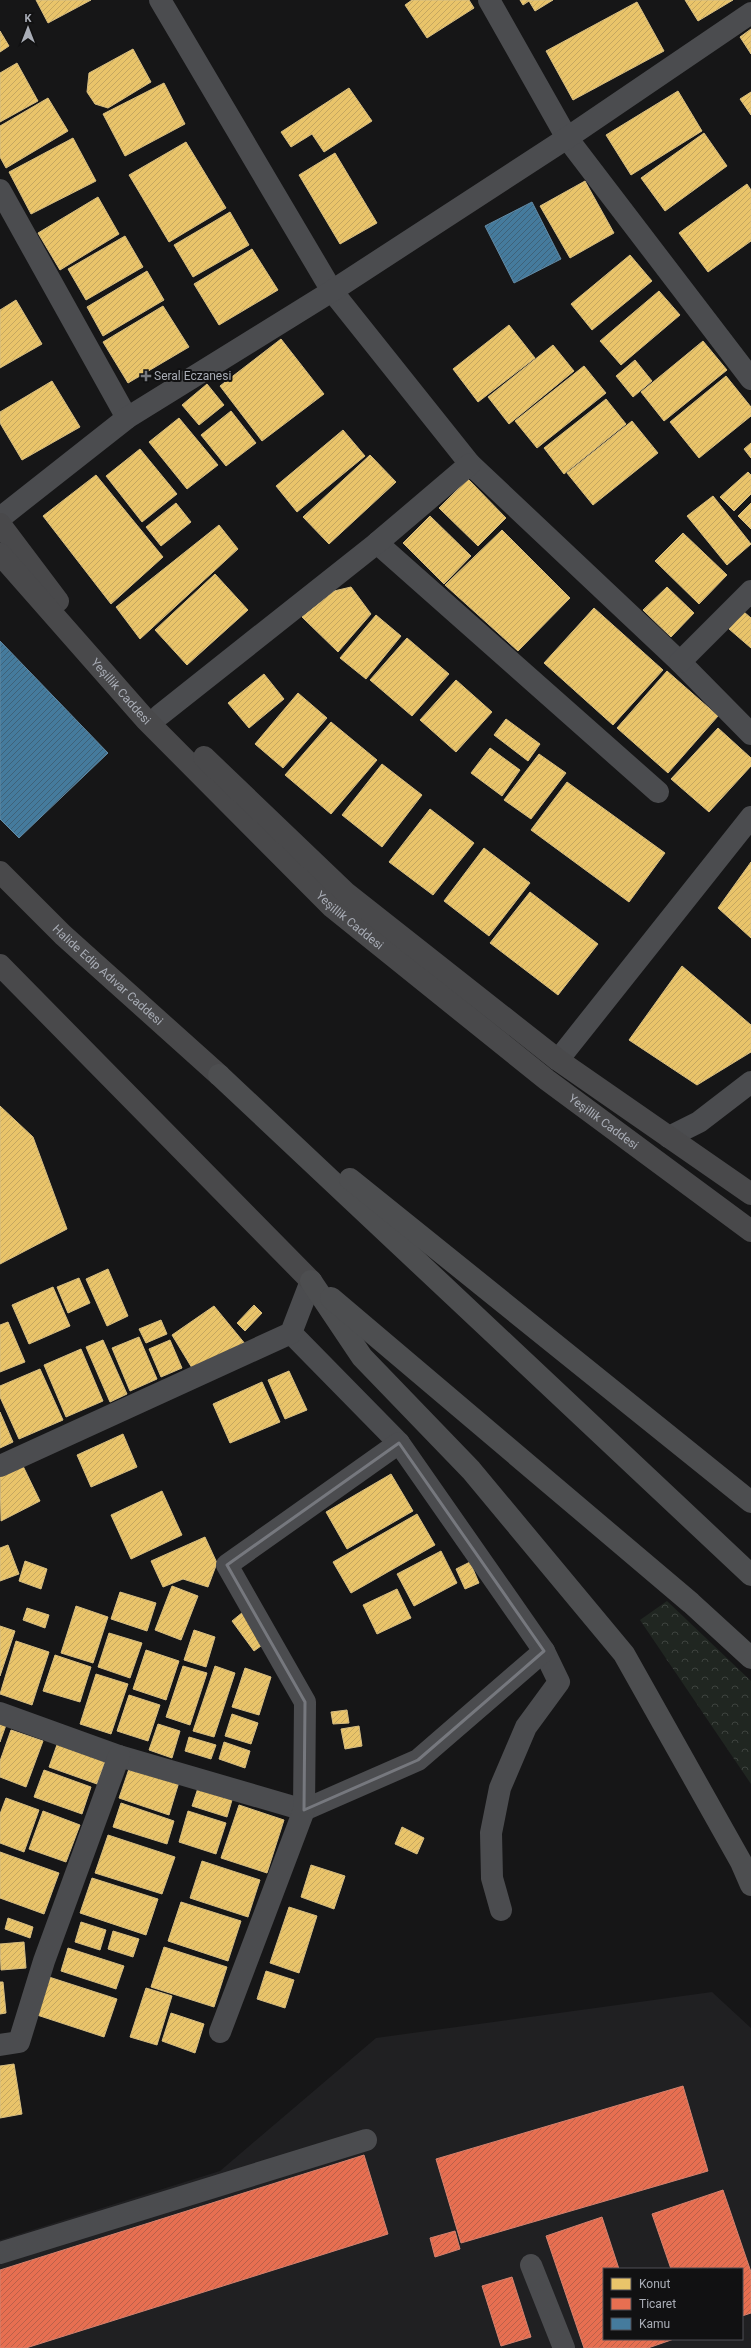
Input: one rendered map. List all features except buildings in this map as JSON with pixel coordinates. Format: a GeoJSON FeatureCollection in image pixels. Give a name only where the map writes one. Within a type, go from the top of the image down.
{"type":"FeatureCollection","features":[{"type":"Feature","properties":{"kind":"highway"},"geometry":{"type":"LineString","coordinates":[[219,1075],[751,1502]]}},
{"type":"Feature","properties":{"kind":"highway"},"geometry":{"type":"LineString","coordinates":[[219,1075],[751,1575]]}},
{"type":"Feature","properties":{"kind":"highway"},"geometry":{"type":"LineString","coordinates":[[310,1280],[691,1603],[751,1658]]}},
{"type":"Feature","properties":{"kind":"highway"},"geometry":{"type":"LineString","coordinates":[[310,1280],[362,1357],[471,1470],[624,1654],[741,1862],[751,1885]]}},
{"type":"Feature","properties":{"kind":"main road","name":"Yeşillik Caddesi"},"geometry":{"type":"LineString","coordinates":[[0,524],[70,617],[160,715],[346,893],[558,1060],[751,1194]]}},
{"type":"Feature","properties":{"kind":"main road","name":"Yeşillik Caddesi"},"geometry":{"type":"LineString","coordinates":[[0,554],[146,720],[332,907],[547,1080],[751,1231]]}},
{"type":"Feature","properties":{"kind":"main road","name":"Halide Edip Adıvar Caddesi"},"geometry":{"type":"LineString","coordinates":[[0,872],[63,935],[219,1075]]}},
{"type":"Feature","properties":{"kind":"main road"},"geometry":{"type":"LineString","coordinates":[[0,965],[310,1280]]}},
{"type":"Feature","properties":{"kind":"street"},"geometry":{"type":"LineString","coordinates":[[160,0],[332,291],[470,464],[680,662],[751,734]]}},
{"type":"Feature","properties":{"kind":"street"},"geometry":{"type":"LineString","coordinates":[[489,0],[568,138],[751,379]]}},
{"type":"Feature","properties":{"kind":"street"},"geometry":{"type":"LineString","coordinates":[[0,518],[127,418],[332,291],[568,138],[751,13]]}},
{"type":"Feature","properties":{"kind":"street"},"geometry":{"type":"LineString","coordinates":[[0,190],[127,418]]}},
{"type":"Feature","properties":{"kind":"street"},"geometry":{"type":"LineString","coordinates":[[160,715],[377,543],[470,464]]}},
{"type":"Feature","properties":{"kind":"street"},"geometry":{"type":"LineString","coordinates":[[377,543],[658,792]]}},
{"type":"Feature","properties":{"kind":"street"},"geometry":{"type":"LineString","coordinates":[[680,662],[751,591]]}},
{"type":"Feature","properties":{"kind":"street"},"geometry":{"type":"LineString","coordinates":[[558,1060],[751,817]]}},
{"type":"Feature","properties":{"kind":"street"},"geometry":{"type":"LineString","coordinates":[[669,1136],[698,1122],[751,1082]]}},
{"type":"Feature","properties":{"kind":"street"},"geometry":{"type":"LineString","coordinates":[[0,1466],[291,1333],[310,1280]]}},
{"type":"Feature","properties":{"kind":"street"},"geometry":{"type":"LineString","coordinates":[[291,1333],[399,1443],[544,1652],[559,1682],[526,1727],[500,1788],[491,1833],[492,1878],[501,1910]]}},
{"type":"Feature","properties":{"kind":"street"},"geometry":{"type":"LineString","coordinates":[[220,2032],[304,1810],[305,1702],[228,1565],[399,1443]]}},
{"type":"Feature","properties":{"kind":"street"},"geometry":{"type":"LineString","coordinates":[[0,1714],[119,1756],[304,1810],[418,1760],[544,1652]]}},
{"type":"Feature","properties":{"kind":"street"},"geometry":{"type":"LineString","coordinates":[[0,2045],[19,2042],[44,1961],[119,1756]]}},
{"type":"Feature","properties":{"kind":"street"},"geometry":{"type":"LineString","coordinates":[[0,2253],[366,2140]]}},
{"type":"Feature","properties":{"kind":"street"},"geometry":{"type":"LineString","coordinates":[[531,2265],[564,2348]]}},
{"type":"Feature","properties":{"kind":"highlighted area"},"geometry":{"type":"Polygon","coordinates":[[[399,1443],[544,1651],[418,1760],[304,1810],[305,1702],[227,1565],[399,1443]]]}},
{"type":"Feature","properties":{"kind":"shaded area"},"geometry":{"type":"Polygon","coordinates":[[[712,1992],[751,2028],[751,2348],[0,2348],[0,2240],[220,2171],[376,2038],[712,1992]]]}},
{"type":"Feature","properties":{"kind":"green space"},"geometry":{"type":"Polygon","coordinates":[[[667,1601],[751,1681],[751,1784],[640,1620],[667,1601]]]}},
{"type":"Feature","properties":{"kind":"place","name":"Seral Eczanesi"},"geometry":{"type":"Point","coordinates":[146,376]}}]}
